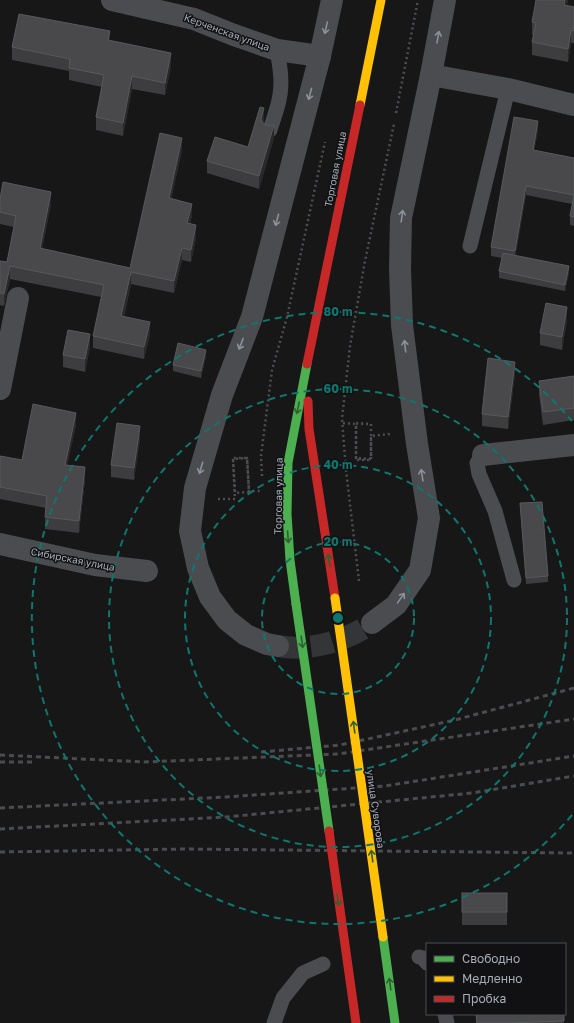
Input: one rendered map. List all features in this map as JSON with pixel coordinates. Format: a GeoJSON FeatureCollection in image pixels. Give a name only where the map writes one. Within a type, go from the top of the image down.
{"type":"FeatureCollection","features":[{"type":"Feature","properties":{"kind":"main road","name":"Торговая улица"},"geometry":{"type":"LineString","coordinates":[[356,1023],[290,560],[287,514],[288,463],[381,0]]}},
{"type":"Feature","properties":{"kind":"main road","name":"Торговая улица"},"geometry":{"type":"LineString","coordinates":[[312,342],[307,392],[309,429],[335,598]]}},
{"type":"Feature","properties":{"kind":"main road","name":"улица Суворова"},"geometry":{"type":"LineString","coordinates":[[335,598],[396,1023]]}},
{"type":"Feature","properties":{"kind":"street","name":"Керченская улица"},"geometry":{"type":"LineString","coordinates":[[112,0],[194,19],[277,50],[320,56]]}},
{"type":"Feature","properties":{"kind":"street"},"geometry":{"type":"LineString","coordinates":[[278,646],[267,644],[246,635],[227,620],[222,614],[210,597],[198,568],[190,531],[195,488],[222,395],[252,317],[320,56],[332,0]]}},
{"type":"Feature","properties":{"kind":"street"},"geometry":{"type":"LineString","coordinates":[[372,623],[396,605],[420,570],[428,518],[402,325],[400,269],[401,218],[445,0]]}},
{"type":"Feature","properties":{"kind":"street"},"geometry":{"type":"LineString","coordinates":[[431,74],[508,89],[574,105]]}},
{"type":"Feature","properties":{"kind":"street"},"geometry":{"type":"LineString","coordinates":[[0,389],[18,298]]}},
{"type":"Feature","properties":{"kind":"street"},"geometry":{"type":"LineString","coordinates":[[483,455],[574,445]]}},
{"type":"Feature","properties":{"kind":"street","name":"Сибирская улица"},"geometry":{"type":"LineString","coordinates":[[0,544],[95,565],[147,571]]}},
{"type":"Feature","properties":{"kind":"lane"},"geometry":{"type":"LineString","coordinates":[[270,130],[280,99],[281,83],[277,50]]}},
{"type":"Feature","properties":{"kind":"lane"},"geometry":{"type":"LineString","coordinates":[[470,246],[508,89]]}},
{"type":"Feature","properties":{"kind":"lane"},"geometry":{"type":"LineString","coordinates":[[483,455],[477,463],[479,474],[495,511],[514,580]]}},
{"type":"Feature","properties":{"kind":"lane"},"geometry":{"type":"LineString","coordinates":[[274,1023],[283,998],[303,973],[323,964]]}},
{"type":"Feature","properties":{"kind":"path"},"geometry":{"type":"LineString","coordinates":[[396,114],[418,0]]}},
{"type":"Feature","properties":{"kind":"path"},"geometry":{"type":"LineString","coordinates":[[359,585],[342,423],[350,346],[365,261],[394,122]]}},
{"type":"Feature","properties":{"kind":"path"},"geometry":{"type":"LineString","coordinates":[[342,423],[349,424],[356,424],[356,431],[356,438],[356,445],[356,452],[356,458],[363,459],[371,459],[371,424],[363,424],[356,424],[356,431],[356,438],[356,445],[356,452],[356,459],[363,459],[371,459],[371,452],[371,445],[371,424],[356,423],[356,430],[356,438],[356,445],[356,460],[371,460],[371,452],[371,444],[371,436]]}},
{"type":"Feature","properties":{"kind":"path"},"geometry":{"type":"LineString","coordinates":[[235,499],[235,491],[234,483],[233,459],[247,458],[249,492],[235,493],[234,479],[234,472],[233,458],[248,458],[249,491],[262,490]]}},
{"type":"Feature","properties":{"kind":"building"},"geometry":{"type":"Polygon","coordinates":[[[536,0],[565,0],[564,5],[574,7],[574,31],[571,30],[568,49],[532,42],[536,23],[532,22],[536,0]]]}},
{"type":"Feature","properties":{"kind":"building"},"geometry":{"type":"Polygon","coordinates":[[[19,14],[110,31],[108,40],[171,53],[165,83],[132,76],[123,123],[96,117],[104,75],[69,68],[70,59],[12,47],[19,14]]]}},
{"type":"Feature","properties":{"kind":"building"},"geometry":{"type":"Polygon","coordinates":[[[260,107],[264,108],[261,119],[263,123],[268,126],[274,125],[259,176],[207,161],[215,137],[248,147],[260,107]]]}},
{"type":"Feature","properties":{"kind":"building"},"geometry":{"type":"Polygon","coordinates":[[[514,117],[538,121],[533,150],[574,158],[574,195],[526,186],[515,251],[491,247],[514,117]]]}},
{"type":"Feature","properties":{"kind":"building"},"geometry":{"type":"Polygon","coordinates":[[[160,133],[182,138],[169,198],[192,204],[187,223],[196,225],[191,250],[182,248],[174,281],[131,272],[121,316],[150,322],[144,347],[93,336],[104,285],[10,266],[4,294],[0,293],[0,261],[7,262],[16,216],[0,212],[0,199],[3,182],[51,192],[40,248],[130,268],[160,133]]]}},
{"type":"Feature","properties":{"kind":"building"},"geometry":{"type":"Polygon","coordinates":[[[574,195],[574,217],[570,216],[574,195]]]}},
{"type":"Feature","properties":{"kind":"building"},"geometry":{"type":"Polygon","coordinates":[[[503,253],[569,266],[565,285],[499,271],[503,253]]]}},
{"type":"Feature","properties":{"kind":"building"},"geometry":{"type":"Polygon","coordinates":[[[546,303],[567,307],[562,337],[540,333],[546,303]]]}},
{"type":"Feature","properties":{"kind":"building"},"geometry":{"type":"Polygon","coordinates":[[[68,330],[90,334],[85,359],[63,355],[68,330]]]}},
{"type":"Feature","properties":{"kind":"building"},"geometry":{"type":"Polygon","coordinates":[[[178,343],[206,350],[201,371],[173,365],[178,343]]]}},
{"type":"Feature","properties":{"kind":"building"},"geometry":{"type":"Polygon","coordinates":[[[488,358],[515,362],[508,417],[482,414],[488,358]]]}},
{"type":"Feature","properties":{"kind":"building"},"geometry":{"type":"Polygon","coordinates":[[[574,376],[574,408],[543,412],[539,381],[574,376]]]}},
{"type":"Feature","properties":{"kind":"building"},"geometry":{"type":"Polygon","coordinates":[[[33,404],[76,413],[65,465],[85,467],[79,521],[45,517],[47,496],[0,487],[0,456],[22,460],[33,404]]]}},
{"type":"Feature","properties":{"kind":"building"},"geometry":{"type":"Polygon","coordinates":[[[117,423],[140,426],[134,468],[111,465],[117,423]]]}},
{"type":"Feature","properties":{"kind":"building"},"geometry":{"type":"Polygon","coordinates":[[[542,502],[548,576],[526,578],[520,503],[542,502]]]}},
{"type":"Feature","properties":{"kind":"building"},"geometry":{"type":"Polygon","coordinates":[[[462,893],[507,893],[507,912],[462,912],[462,893]]]}},
{"type":"Feature","properties":{"kind":"building"},"geometry":{"type":"Polygon","coordinates":[[[476,1015],[564,1015],[564,1021],[477,1023],[476,1015]]]}},
{"type":"Feature","properties":{"kind":"tunnel"},"geometry":{"type":"LineString","coordinates":[[278,646],[302,647],[327,644],[351,635],[372,623]]}},
{"type":"Feature","properties":{"kind":"railway"},"geometry":{"type":"LineString","coordinates":[[261,752],[340,745],[455,720],[574,688]]}},
{"type":"Feature","properties":{"kind":"railway"},"geometry":{"type":"LineString","coordinates":[[0,755],[144,762],[338,754],[574,719]]}},
{"type":"Feature","properties":{"kind":"railway"},"geometry":{"type":"LineString","coordinates":[[0,808],[225,797],[385,786],[574,756]]}},
{"type":"Feature","properties":{"kind":"railway"},"geometry":{"type":"LineString","coordinates":[[0,762],[33,762]]}},
{"type":"Feature","properties":{"kind":"railway"},"geometry":{"type":"LineString","coordinates":[[0,829],[226,817],[472,793],[574,776]]}},
{"type":"Feature","properties":{"kind":"railway"},"geometry":{"type":"LineString","coordinates":[[0,852],[184,849],[574,853]]}},
{"type":"Feature","properties":{"kind":"traffic: fast"},"geometry":{"type":"LineString","coordinates":[[296,604],[290,560],[287,514],[288,463],[307,364]]}},
{"type":"Feature","properties":{"kind":"traffic: fast"},"geometry":{"type":"LineString","coordinates":[[296,604],[329,831]]}},
{"type":"Feature","properties":{"kind":"traffic: fast"},"geometry":{"type":"LineString","coordinates":[[383,937],[395,1023]]}},
{"type":"Feature","properties":{"kind":"traffic: slow"},"geometry":{"type":"LineString","coordinates":[[360,105],[381,0]]}},
{"type":"Feature","properties":{"kind":"traffic: slow"},"geometry":{"type":"LineString","coordinates":[[335,598],[383,937]]}},
{"type":"Feature","properties":{"kind":"traffic: jam"},"geometry":{"type":"LineString","coordinates":[[307,364],[360,105]]}},
{"type":"Feature","properties":{"kind":"traffic: jam"},"geometry":{"type":"LineString","coordinates":[[308,401],[309,429],[335,598]]}},
{"type":"Feature","properties":{"kind":"traffic: jam"},"geometry":{"type":"LineString","coordinates":[[329,831],[356,1023]]}}]}
